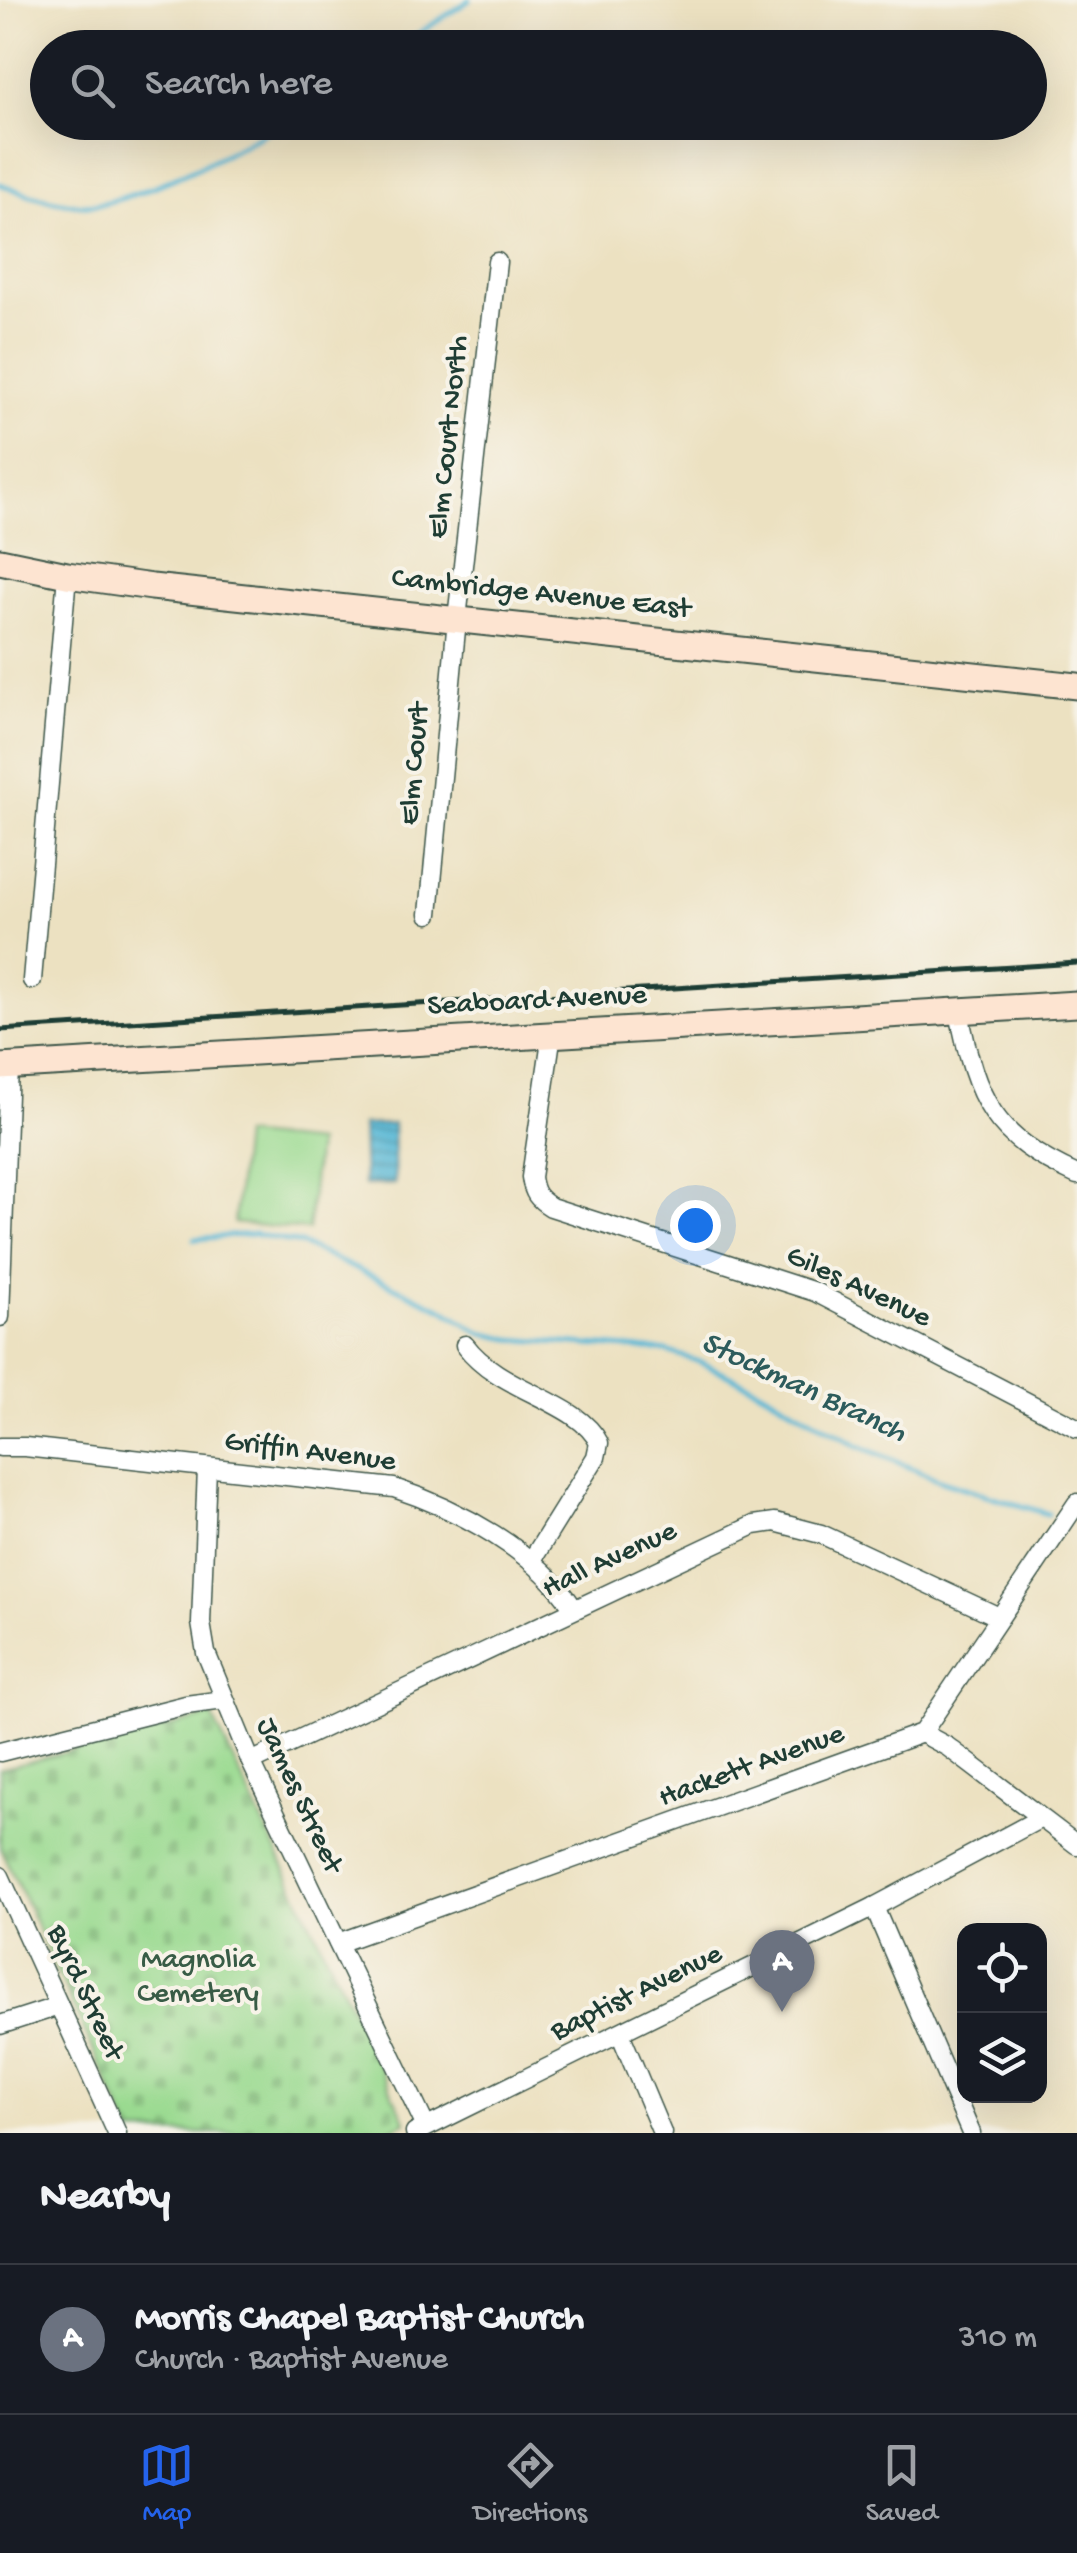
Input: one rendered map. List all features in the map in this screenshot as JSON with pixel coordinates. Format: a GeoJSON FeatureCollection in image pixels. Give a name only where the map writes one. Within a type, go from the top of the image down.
{"type":"FeatureCollection","features":[{"type":"Feature","properties":{"kind":"street","name":"Elm Court North"},"geometry":{"type":"LineString","coordinates":[[457,619],[497,262]]}},
{"type":"Feature","properties":{"kind":"street","name":"Cambridge Avenue East"},"geometry":{"type":"LineString","coordinates":[[0,561],[67,576],[1077,686]]}},
{"type":"Feature","properties":{"kind":"street"},"geometry":{"type":"LineString","coordinates":[[32,980],[67,576]]}},
{"type":"Feature","properties":{"kind":"street","name":"Elm Court"},"geometry":{"type":"LineString","coordinates":[[430,914],[457,619]]}},
{"type":"Feature","properties":{"kind":"street","name":"Seaboard Avenue"},"geometry":{"type":"LineString","coordinates":[[5,1066],[1077,1004]]}},
{"type":"Feature","properties":{"kind":"street"},"geometry":{"type":"LineString","coordinates":[[960,1012],[972,1075],[995,1117],[1037,1156],[1077,1175]]}},
{"type":"Feature","properties":{"kind":"street","name":"Giles Avenue"},"geometry":{"type":"LineString","coordinates":[[552,1033],[531,1177],[532,1189],[540,1200],[551,1207],[815,1292],[1077,1428]]}},
{"type":"Feature","properties":{"kind":"street"},"geometry":{"type":"LineString","coordinates":[[0,1316],[5,1066]]}},
{"type":"Feature","properties":{"kind":"street"},"geometry":{"type":"LineString","coordinates":[[465,1345],[489,1370],[581,1421],[599,1442],[596,1457],[532,1560]]}},
{"type":"Feature","properties":{"kind":"street","name":"Griffin Avenue"},"geometry":{"type":"LineString","coordinates":[[0,1447],[394,1488],[437,1506],[532,1560],[574,1609]]}},
{"type":"Feature","properties":{"kind":"street","name":"James Street"},"geometry":{"type":"LineString","coordinates":[[207,1468],[201,1623],[206,1653],[250,1762],[338,1943],[421,2130]]}},
{"type":"Feature","properties":{"kind":"street"},"geometry":{"type":"LineString","coordinates":[[1077,1503],[922,1733],[948,1747],[1077,1845]]}},
{"type":"Feature","properties":{"kind":"street","name":"Hall Avenue"},"geometry":{"type":"LineString","coordinates":[[250,1762],[754,1525],[774,1522],[821,1534],[999,1617]]}},
{"type":"Feature","properties":{"kind":"street"},"geometry":{"type":"LineString","coordinates":[[0,1752],[186,1704],[224,1700]]}},
{"type":"Feature","properties":{"kind":"street","name":"Hackett Avenue"},"geometry":{"type":"LineString","coordinates":[[338,1943],[922,1733]]}},
{"type":"Feature","properties":{"kind":"street","name":"Baptist Avenue"},"geometry":{"type":"LineString","coordinates":[[421,2130],[874,1907],[1042,1818]]}},
{"type":"Feature","properties":{"kind":"street","name":"Byrd Street"},"geometry":{"type":"LineString","coordinates":[[0,1876],[118,2133]]}},
{"type":"Feature","properties":{"kind":"street"},"geometry":{"type":"LineString","coordinates":[[874,1907],[971,2133]]}},
{"type":"Feature","properties":{"kind":"street"},"geometry":{"type":"LineString","coordinates":[[0,2026],[59,2006]]}},
{"type":"Feature","properties":{"kind":"street"},"geometry":{"type":"LineString","coordinates":[[620,2033],[662,2133]]}},
{"type":"Feature","properties":{"kind":"green space"},"geometry":{"type":"Polygon","coordinates":[[[243,1135],[317,1143],[308,1230],[234,1223],[243,1135]]]}},
{"type":"Feature","properties":{"kind":"green space","name":"Magnolia Cemetery"},"geometry":{"type":"Polygon","coordinates":[[[212,1716],[406,2122],[383,2133],[131,2133],[0,1846],[0,1769],[212,1716]]]}},
{"type":"Feature","properties":{"kind":"water"},"geometry":{"type":"Polygon","coordinates":[[[393,1124],[395,1184],[364,1185],[362,1125],[393,1124]]]}},
{"type":"Feature","properties":{"kind":"waterway"},"geometry":{"type":"LineString","coordinates":[[424,30],[470,0]]}},
{"type":"Feature","properties":{"kind":"waterway"},"geometry":{"type":"LineString","coordinates":[[0,184],[62,202],[103,203],[184,174],[252,140]]}},
{"type":"Feature","properties":{"kind":"waterway","name":"Stockman Branch"},"geometry":{"type":"LineString","coordinates":[[194,1239],[254,1234],[301,1244],[443,1309],[481,1333],[511,1339],[667,1351],[758,1389],[857,1445],[942,1481],[1048,1514]]}},
{"type":"Feature","properties":{"kind":"railway"},"geometry":{"type":"LineString","coordinates":[[0,1030],[1077,963]]}},
{"type":"Feature","properties":{"kind":"place","name":"Morris Chapel Baptist Church"},"geometry":{"type":"Point","coordinates":[782,2012]}}]}
